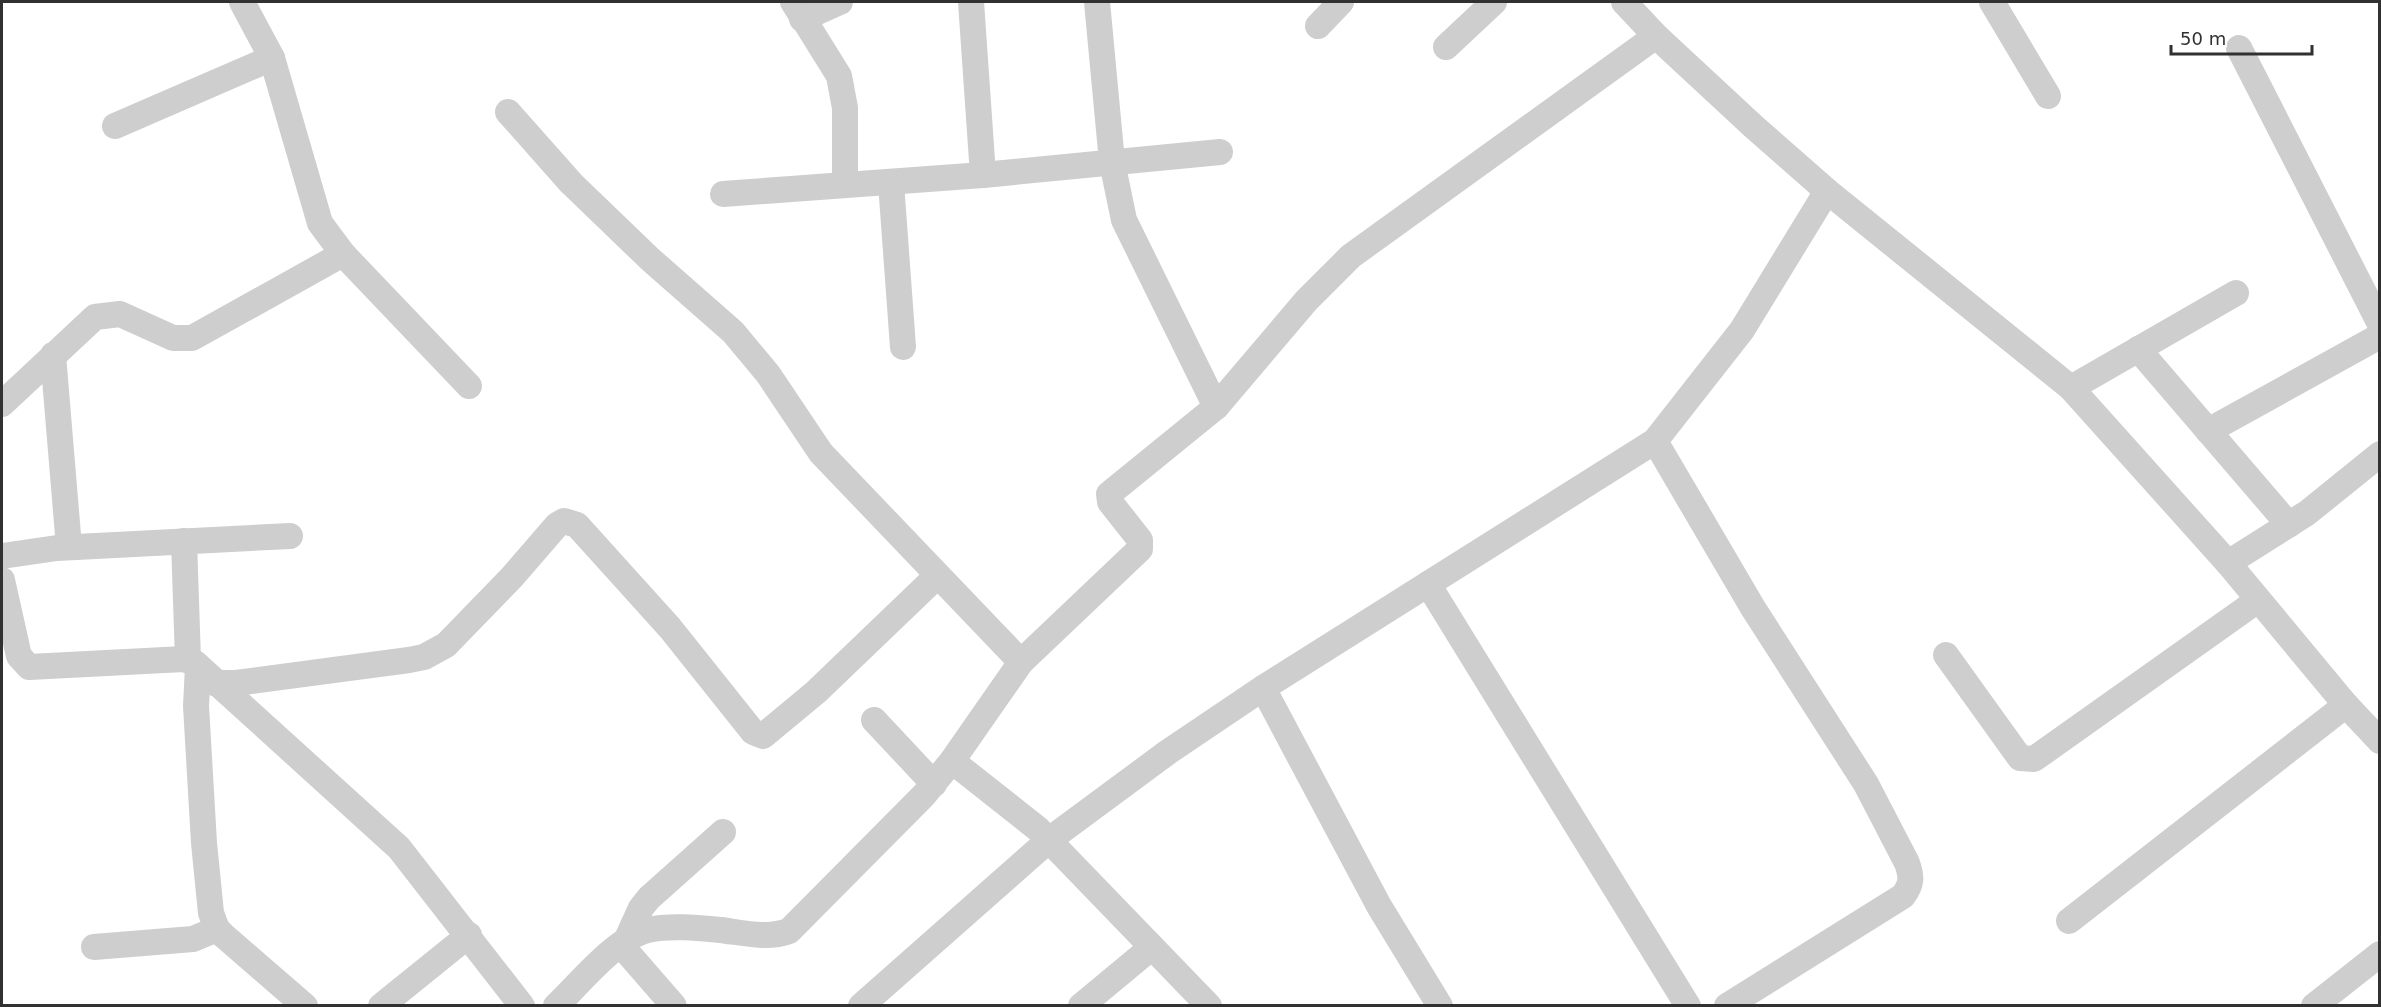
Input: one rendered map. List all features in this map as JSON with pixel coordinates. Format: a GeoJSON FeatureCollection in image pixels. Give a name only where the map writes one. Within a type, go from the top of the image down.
{"type":"FeatureCollection","features":[{"type":"Feature","properties":{"kind":"street"},"geometry":{"type":"LineString","coordinates":[[242,2],[272,58],[315,212],[329,236],[343,254],[469,386]]}},
{"type":"Feature","properties":{"kind":"street"},"geometry":{"type":"LineString","coordinates":[[840,2],[797,10],[831,62],[843,92],[845,184]]}},
{"type":"Feature","properties":{"kind":"street"},"geometry":{"type":"LineString","coordinates":[[971,2],[983,175]]}},
{"type":"Feature","properties":{"kind":"street"},"geometry":{"type":"LineString","coordinates":[[1097,2],[1112,162],[1124,220],[1215,407]]}},
{"type":"Feature","properties":{"kind":"street"},"geometry":{"type":"LineString","coordinates":[[1318,26],[1341,2]]}},
{"type":"Feature","properties":{"kind":"street"},"geometry":{"type":"LineString","coordinates":[[1446,47],[1494,2]]}},
{"type":"Feature","properties":{"kind":"street"},"geometry":{"type":"LineString","coordinates":[[1624,2],[1656,36],[1827,191],[2071,388],[2228,563],[2346,705],[2379,741]]}},
{"type":"Feature","properties":{"kind":"street"},"geometry":{"type":"LineString","coordinates":[[1992,2],[2048,96]]}},
{"type":"Feature","properties":{"kind":"street"},"geometry":{"type":"LineString","coordinates":[[556,1005],[624,943],[650,930],[709,929],[777,936],[789,931],[934,784],[1021,662],[1142,546],[1110,502],[1109,494],[1215,407],[1306,301],[1351,256],[1656,36]]}},
{"type":"Feature","properties":{"kind":"street"},"geometry":{"type":"LineString","coordinates":[[2239,48],[2379,324]]}},
{"type":"Feature","properties":{"kind":"street"},"geometry":{"type":"LineString","coordinates":[[115,126],[272,58]]}},
{"type":"Feature","properties":{"kind":"street"},"geometry":{"type":"LineString","coordinates":[[508,112],[571,183],[733,333],[768,374],[821,453],[1021,662]]}},
{"type":"Feature","properties":{"kind":"street"},"geometry":{"type":"LineString","coordinates":[[723,194],[845,184],[891,183],[1221,152]]}},
{"type":"Feature","properties":{"kind":"street"},"geometry":{"type":"LineString","coordinates":[[891,183],[903,346]]}},
{"type":"Feature","properties":{"kind":"street"},"geometry":{"type":"LineString","coordinates":[[861,1005],[1049,840],[1168,752],[1263,688],[1654,441],[1742,330],[1827,191]]}},
{"type":"Feature","properties":{"kind":"street"},"geometry":{"type":"LineString","coordinates":[[2,404],[95,317],[113,312],[173,338],[192,338],[343,254]]}},
{"type":"Feature","properties":{"kind":"street"},"geometry":{"type":"LineString","coordinates":[[2071,388],[2236,293]]}},
{"type":"Feature","properties":{"kind":"street"},"geometry":{"type":"LineString","coordinates":[[2208,431],[2379,336]]}},
{"type":"Feature","properties":{"kind":"street"},"geometry":{"type":"LineString","coordinates":[[2138,349],[2289,525]]}},
{"type":"Feature","properties":{"kind":"street"},"geometry":{"type":"LineString","coordinates":[[52,355],[69,547]]}},
{"type":"Feature","properties":{"kind":"street"},"geometry":{"type":"LineString","coordinates":[[1654,441],[1753,608],[1866,784],[1907,863],[1911,876],[1910,886],[1903,896],[1727,1005]]}},
{"type":"Feature","properties":{"kind":"street"},"geometry":{"type":"LineString","coordinates":[[2228,563],[2289,525],[2379,454]]}},
{"type":"Feature","properties":{"kind":"street"},"geometry":{"type":"LineString","coordinates":[[2,580],[20,656],[28,667],[200,670],[236,683],[409,660],[435,652],[454,637],[512,577],[557,525],[564,521],[576,525],[670,628],[753,732],[763,736],[816,692],[937,576]]}},
{"type":"Feature","properties":{"kind":"street"},"geometry":{"type":"LineString","coordinates":[[2,556],[69,547],[290,536]]}},
{"type":"Feature","properties":{"kind":"street"},"geometry":{"type":"LineString","coordinates":[[184,541],[200,670],[196,706],[204,843],[211,914],[217,929],[305,1005]]}},
{"type":"Feature","properties":{"kind":"street"},"geometry":{"type":"LineString","coordinates":[[1428,584],[1688,1005]]}},
{"type":"Feature","properties":{"kind":"street"},"geometry":{"type":"LineString","coordinates":[[1946,655],[2016,752],[2027,760],[2034,759],[2259,600]]}},
{"type":"Feature","properties":{"kind":"street"},"geometry":{"type":"LineString","coordinates":[[200,670],[399,848],[522,1005]]}},
{"type":"Feature","properties":{"kind":"street"},"geometry":{"type":"LineString","coordinates":[[1263,688],[1379,906],[1440,1005]]}},
{"type":"Feature","properties":{"kind":"street"},"geometry":{"type":"LineString","coordinates":[[2069,921],[2346,705]]}},
{"type":"Feature","properties":{"kind":"street"},"geometry":{"type":"LineString","coordinates":[[874,720],[934,784]]}},
{"type":"Feature","properties":{"kind":"street"},"geometry":{"type":"LineString","coordinates":[[952,761],[1023,816],[1049,840],[1209,1005]]}},
{"type":"Feature","properties":{"kind":"street"},"geometry":{"type":"LineString","coordinates":[[624,943],[640,908],[723,832]]}},
{"type":"Feature","properties":{"kind":"street"},"geometry":{"type":"LineString","coordinates":[[94,947],[193,939],[217,929]]}},
{"type":"Feature","properties":{"kind":"street"},"geometry":{"type":"LineString","coordinates":[[381,1005],[469,935]]}},
{"type":"Feature","properties":{"kind":"street"},"geometry":{"type":"LineString","coordinates":[[624,943],[674,1005]]}},
{"type":"Feature","properties":{"kind":"street"},"geometry":{"type":"LineString","coordinates":[[1080,1005],[1152,947]]}},
{"type":"Feature","properties":{"kind":"street"},"geometry":{"type":"LineString","coordinates":[[2314,1005],[2379,954]]}}]}
